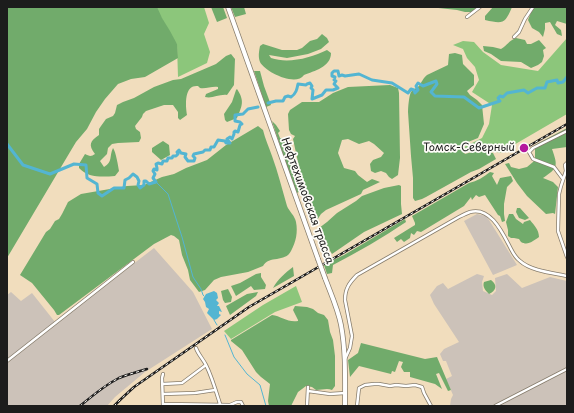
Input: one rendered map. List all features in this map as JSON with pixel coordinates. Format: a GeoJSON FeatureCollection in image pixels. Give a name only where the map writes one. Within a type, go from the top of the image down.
{"type":"FeatureCollection","features":[{"type":"Feature","properties":{"kind":"main road","name":"Нефтехимовская трасса"},"geometry":{"type":"LineString","coordinates":[[228,7],[338,314],[343,346],[345,406]]}},
{"type":"Feature","properties":{"kind":"street"},"geometry":{"type":"LineString","coordinates":[[467,17],[480,7]]}},
{"type":"Feature","properties":{"kind":"street"},"geometry":{"type":"LineString","coordinates":[[514,37],[519,32],[525,18],[533,7]]}},
{"type":"Feature","properties":{"kind":"street"},"geometry":{"type":"LineString","coordinates":[[563,179],[554,167],[533,159],[529,152],[533,148],[567,130]]}},
{"type":"Feature","properties":{"kind":"street"},"geometry":{"type":"LineString","coordinates":[[567,163],[565,165],[566,171],[560,186],[558,232],[567,257]]}},
{"type":"Feature","properties":{"kind":"street"},"geometry":{"type":"LineString","coordinates":[[344,363],[352,343],[345,300],[345,294],[351,281],[357,275],[470,212],[480,211],[493,219],[515,256],[523,264],[531,268],[567,276]]}},
{"type":"Feature","properties":{"kind":"street"},"geometry":{"type":"LineString","coordinates":[[7,361],[133,262]]}},
{"type":"Feature","properties":{"kind":"street"},"geometry":{"type":"LineString","coordinates":[[343,346],[348,346],[352,343]]}},
{"type":"Feature","properties":{"kind":"street"},"geometry":{"type":"LineString","coordinates":[[196,348],[211,376],[220,404]]}},
{"type":"Feature","properties":{"kind":"street"},"geometry":{"type":"LineString","coordinates":[[163,384],[182,383],[206,365]]}},
{"type":"Feature","properties":{"kind":"street"},"geometry":{"type":"LineString","coordinates":[[494,406],[567,369]]}},
{"type":"Feature","properties":{"kind":"street"},"geometry":{"type":"LineString","coordinates":[[163,374],[163,405],[231,405],[237,402],[242,402],[243,406]]}},
{"type":"Feature","properties":{"kind":"street"},"geometry":{"type":"LineString","coordinates":[[358,406],[359,388],[361,386],[374,384],[388,386],[421,386],[431,406]]}},
{"type":"Feature","properties":{"kind":"street"},"geometry":{"type":"LineString","coordinates":[[307,406],[308,387]]}},
{"type":"Feature","properties":{"kind":"street"},"geometry":{"type":"LineString","coordinates":[[163,394],[195,393],[215,390]]}},
{"type":"Feature","properties":{"kind":"street"},"geometry":{"type":"LineString","coordinates":[[308,391],[330,394],[345,393]]}},
{"type":"Feature","properties":{"kind":"shaded area"},"geometry":{"type":"Polygon","coordinates":[[[477,214],[486,216],[517,265],[493,275],[464,221],[477,214]]]}},
{"type":"Feature","properties":{"kind":"shaded area"},"geometry":{"type":"Polygon","coordinates":[[[154,248],[193,292],[212,329],[145,372],[115,397],[107,406],[7,406],[7,295],[11,292],[21,301],[32,293],[55,322],[59,321],[154,248]]]}},
{"type":"Feature","properties":{"kind":"shaded area"},"geometry":{"type":"Polygon","coordinates":[[[477,274],[484,276],[482,282],[483,291],[492,295],[496,291],[495,278],[507,274],[522,288],[550,277],[567,281],[567,406],[450,406],[453,395],[446,379],[452,376],[446,361],[443,361],[440,354],[444,349],[459,342],[434,304],[430,295],[437,286],[443,283],[448,289],[477,274]]]}},
{"type":"Feature","properties":{"kind":"green space"},"geometry":{"type":"Polygon","coordinates":[[[7,7],[157,7],[177,44],[178,58],[145,77],[131,79],[118,84],[105,99],[87,129],[76,142],[7,258],[7,7]]]}},
{"type":"Feature","properties":{"kind":"green space"},"geometry":{"type":"Polygon","coordinates":[[[155,7],[204,7],[209,23],[204,34],[210,52],[207,63],[178,77],[177,45],[155,7]]]}},
{"type":"Feature","properties":{"kind":"green space"},"geometry":{"type":"Polygon","coordinates":[[[211,7],[223,7],[227,18],[217,22],[211,7]]]}},
{"type":"Feature","properties":{"kind":"green space"},"geometry":{"type":"Polygon","coordinates":[[[231,7],[244,7],[246,14],[235,17],[231,7]]]}},
{"type":"Feature","properties":{"kind":"green space"},"geometry":{"type":"Polygon","coordinates":[[[429,7],[481,7],[473,12],[465,12],[429,7]]]}},
{"type":"Feature","properties":{"kind":"green space"},"geometry":{"type":"Polygon","coordinates":[[[493,7],[512,7],[507,17],[503,21],[496,22],[485,20],[485,16],[493,7]]]}},
{"type":"Feature","properties":{"kind":"green space"},"geometry":{"type":"Polygon","coordinates":[[[533,7],[567,7],[567,24],[557,21],[555,25],[561,30],[562,36],[557,34],[550,22],[545,23],[543,37],[539,32],[532,28],[528,20],[533,7]]]}},
{"type":"Feature","properties":{"kind":"green space"},"geometry":{"type":"Polygon","coordinates":[[[322,34],[329,42],[321,49],[308,54],[287,58],[269,55],[271,58],[278,60],[292,60],[307,58],[327,50],[331,53],[328,62],[325,65],[300,78],[288,79],[281,77],[268,70],[260,62],[259,50],[260,46],[263,44],[282,50],[297,50],[302,48],[310,41],[317,39],[322,34]]]}},
{"type":"Feature","properties":{"kind":"green space"},"geometry":{"type":"Polygon","coordinates":[[[516,38],[525,40],[527,44],[531,44],[539,40],[546,48],[543,50],[544,56],[542,62],[531,68],[521,62],[501,61],[484,51],[483,46],[501,49],[511,40],[516,38]]]}},
{"type":"Feature","properties":{"kind":"green space"},"geometry":{"type":"Polygon","coordinates":[[[567,38],[567,114],[500,153],[479,147],[468,150],[464,147],[482,138],[489,124],[492,105],[472,92],[479,80],[475,67],[467,58],[463,49],[453,45],[463,41],[474,42],[483,52],[501,65],[538,71],[567,38]]]}},
{"type":"Feature","properties":{"kind":"green space"},"geometry":{"type":"Polygon","coordinates":[[[455,53],[462,55],[463,64],[474,75],[474,85],[467,91],[482,105],[484,124],[478,138],[463,144],[461,149],[465,154],[479,150],[493,153],[496,159],[426,197],[415,201],[413,198],[408,112],[410,94],[419,86],[427,75],[448,65],[449,54],[455,53]]]}},
{"type":"Feature","properties":{"kind":"green space"},"geometry":{"type":"Polygon","coordinates":[[[231,54],[235,59],[234,85],[227,95],[205,97],[206,94],[218,89],[218,87],[192,87],[189,89],[187,96],[187,115],[180,120],[178,118],[178,112],[173,105],[164,105],[146,111],[135,126],[140,132],[141,138],[139,142],[112,144],[108,148],[107,154],[100,161],[104,167],[109,163],[113,148],[119,171],[115,176],[100,177],[91,175],[79,168],[79,164],[85,154],[92,156],[95,154],[91,148],[91,143],[99,135],[99,129],[106,119],[113,116],[117,105],[154,87],[173,80],[181,79],[216,64],[231,54]]]}},
{"type":"Feature","properties":{"kind":"green space"},"geometry":{"type":"Polygon","coordinates":[[[254,71],[260,71],[271,105],[266,107],[254,71]]]}},
{"type":"Feature","properties":{"kind":"green space"},"geometry":{"type":"Polygon","coordinates":[[[390,85],[398,88],[399,93],[400,158],[398,175],[392,179],[386,173],[381,171],[375,173],[371,171],[370,164],[373,160],[381,157],[384,153],[374,144],[369,141],[359,144],[348,139],[342,140],[338,153],[344,168],[355,171],[367,182],[372,179],[380,182],[363,190],[361,194],[326,210],[317,220],[315,219],[301,176],[293,139],[295,136],[291,134],[289,130],[288,114],[290,110],[302,102],[319,102],[333,93],[348,87],[390,85]]]}},
{"type":"Feature","properties":{"kind":"green space"},"geometry":{"type":"Polygon","coordinates":[[[237,89],[242,100],[242,104],[237,118],[227,122],[224,114],[232,102],[237,89]]]}},
{"type":"Feature","properties":{"kind":"green space"},"geometry":{"type":"Polygon","coordinates":[[[272,121],[280,131],[278,133],[280,138],[282,138],[287,146],[300,191],[297,193],[290,176],[272,121]]]}},
{"type":"Feature","properties":{"kind":"green space"},"geometry":{"type":"Polygon","coordinates":[[[258,126],[263,130],[287,206],[296,222],[297,233],[295,241],[291,251],[285,257],[269,261],[263,266],[248,272],[221,277],[214,280],[205,290],[199,292],[190,280],[179,240],[171,235],[154,244],[59,315],[57,315],[32,283],[20,275],[46,232],[55,221],[59,219],[68,202],[81,194],[127,186],[144,185],[162,177],[174,174],[207,160],[226,145],[258,126]]]}},
{"type":"Feature","properties":{"kind":"green space"},"geometry":{"type":"Polygon","coordinates":[[[567,128],[567,147],[552,149],[556,163],[552,172],[543,178],[553,182],[558,187],[555,214],[546,214],[527,196],[505,164],[509,163],[511,167],[519,169],[527,167],[535,159],[535,145],[567,128]]]}},
{"type":"Feature","properties":{"kind":"green space"},"geometry":{"type":"Polygon","coordinates":[[[163,141],[169,145],[170,155],[161,160],[152,152],[152,148],[163,141]]]}},
{"type":"Feature","properties":{"kind":"green space"},"geometry":{"type":"Polygon","coordinates":[[[490,172],[494,173],[492,176],[497,185],[500,178],[511,176],[513,181],[507,187],[504,204],[505,221],[502,222],[500,216],[485,195],[479,197],[476,195],[472,200],[471,197],[464,206],[421,232],[417,231],[414,235],[411,233],[410,238],[404,242],[401,239],[397,242],[394,238],[415,225],[412,216],[490,172]]]}},
{"type":"Feature","properties":{"kind":"green space"},"geometry":{"type":"Polygon","coordinates":[[[399,185],[401,186],[402,214],[364,232],[332,254],[321,236],[319,228],[337,213],[362,196],[384,188],[399,185]]]}},
{"type":"Feature","properties":{"kind":"green space"},"geometry":{"type":"Polygon","coordinates":[[[517,208],[520,208],[529,218],[525,220],[519,218],[516,212],[517,208]]]}},
{"type":"Feature","properties":{"kind":"green space"},"geometry":{"type":"Polygon","coordinates":[[[509,214],[513,214],[516,219],[523,224],[524,222],[530,220],[535,226],[539,237],[530,242],[524,243],[519,239],[508,236],[506,222],[509,214]]]}},
{"type":"Feature","properties":{"kind":"green space"},"geometry":{"type":"Polygon","coordinates":[[[405,219],[406,222],[397,228],[370,245],[333,265],[332,273],[327,274],[324,265],[327,265],[329,262],[344,255],[405,219]]]}},
{"type":"Feature","properties":{"kind":"green space"},"geometry":{"type":"Polygon","coordinates":[[[293,267],[294,276],[273,288],[282,276],[293,267]]]}},
{"type":"Feature","properties":{"kind":"green space"},"geometry":{"type":"Polygon","coordinates":[[[261,273],[261,277],[266,285],[265,289],[254,290],[251,286],[236,296],[231,286],[261,273]]]}},
{"type":"Feature","properties":{"kind":"green space"},"geometry":{"type":"Polygon","coordinates":[[[491,280],[495,284],[495,288],[489,294],[485,289],[484,282],[491,280]]]}},
{"type":"Feature","properties":{"kind":"green space"},"geometry":{"type":"Polygon","coordinates":[[[296,286],[302,302],[275,312],[231,339],[224,331],[263,305],[296,286]]]}},
{"type":"Feature","properties":{"kind":"green space"},"geometry":{"type":"Polygon","coordinates":[[[228,289],[232,297],[231,302],[225,303],[221,291],[228,289]]]}},
{"type":"Feature","properties":{"kind":"green space"},"geometry":{"type":"Polygon","coordinates":[[[258,292],[256,296],[230,315],[226,306],[247,294],[258,292]]]}},
{"type":"Feature","properties":{"kind":"green space"},"geometry":{"type":"Polygon","coordinates":[[[295,306],[313,309],[324,315],[328,320],[335,356],[335,386],[332,390],[316,390],[312,387],[306,386],[298,392],[291,406],[269,406],[268,401],[270,384],[256,372],[242,350],[231,340],[272,315],[291,321],[298,321],[293,310],[295,306]]]}},
{"type":"Feature","properties":{"kind":"green space"},"geometry":{"type":"Polygon","coordinates":[[[361,343],[425,359],[437,357],[451,390],[448,391],[439,373],[436,374],[442,389],[435,384],[410,377],[410,372],[404,372],[401,367],[403,362],[399,361],[395,372],[392,371],[391,374],[359,366],[350,377],[348,360],[358,353],[361,343]]]}},
{"type":"Feature","properties":{"kind":"water"},"geometry":{"type":"Polygon","coordinates":[[[214,291],[217,293],[218,298],[216,300],[219,303],[217,306],[219,306],[222,312],[219,311],[219,314],[221,315],[214,320],[207,313],[209,309],[206,307],[203,299],[206,294],[214,291]]]}},
{"type":"Feature","properties":{"kind":"waterway"},"geometry":{"type":"LineString","coordinates":[[268,103],[283,101],[285,97],[293,96],[297,90],[298,84],[306,85],[310,83],[313,90],[312,99],[322,95],[326,90],[338,88],[334,84],[336,81],[334,80],[335,77],[332,76],[334,71],[338,71],[339,76],[359,74],[372,80],[392,83],[408,93],[411,89],[414,90],[415,93],[418,90],[416,86],[418,83],[423,86],[436,81],[437,84],[431,92],[435,96],[464,97],[479,108],[500,101],[498,98],[500,96],[503,97],[507,93],[524,90],[528,93],[537,88],[545,88],[547,82],[557,80],[558,83],[563,82],[567,77]]}},
{"type":"Feature","properties":{"kind":"waterway"},"geometry":{"type":"LineString","coordinates":[[7,144],[23,165],[50,174],[74,164],[86,165],[87,178],[97,184],[98,193],[102,196],[114,188],[124,188],[125,180],[133,174],[137,177],[140,188],[144,185],[144,181],[149,184],[156,182],[153,178],[155,174],[153,171],[154,169],[157,170],[156,164],[162,164],[163,161],[167,161],[168,158],[176,156],[179,150],[181,153],[186,154],[185,157],[188,161],[194,161],[194,154],[205,150],[210,150],[211,147],[214,147],[218,140],[230,143],[227,139],[230,137],[232,139],[234,132],[238,132],[240,125],[242,124],[235,121],[235,115],[243,114],[248,109],[258,107]]}},
{"type":"Feature","properties":{"kind":"waterway"},"geometry":{"type":"LineString","coordinates":[[156,182],[168,194],[193,277],[204,296]]}},
{"type":"Feature","properties":{"kind":"waterway"},"geometry":{"type":"LineString","coordinates":[[214,320],[217,325]]}},
{"type":"Feature","properties":{"kind":"waterway"},"geometry":{"type":"LineString","coordinates":[[225,335],[234,357],[247,374],[260,385],[266,406]]}},
{"type":"Feature","properties":{"kind":"railway"},"geometry":{"type":"LineString","coordinates":[[114,406],[134,387],[249,307],[567,124]]}},
{"type":"Feature","properties":{"kind":"railway"},"geometry":{"type":"LineString","coordinates":[[80,406],[119,378],[147,369]]}},
{"type":"Feature","properties":{"kind":"place","name":"Томск-Северный"},"geometry":{"type":"Point","coordinates":[524,148]}}]}
